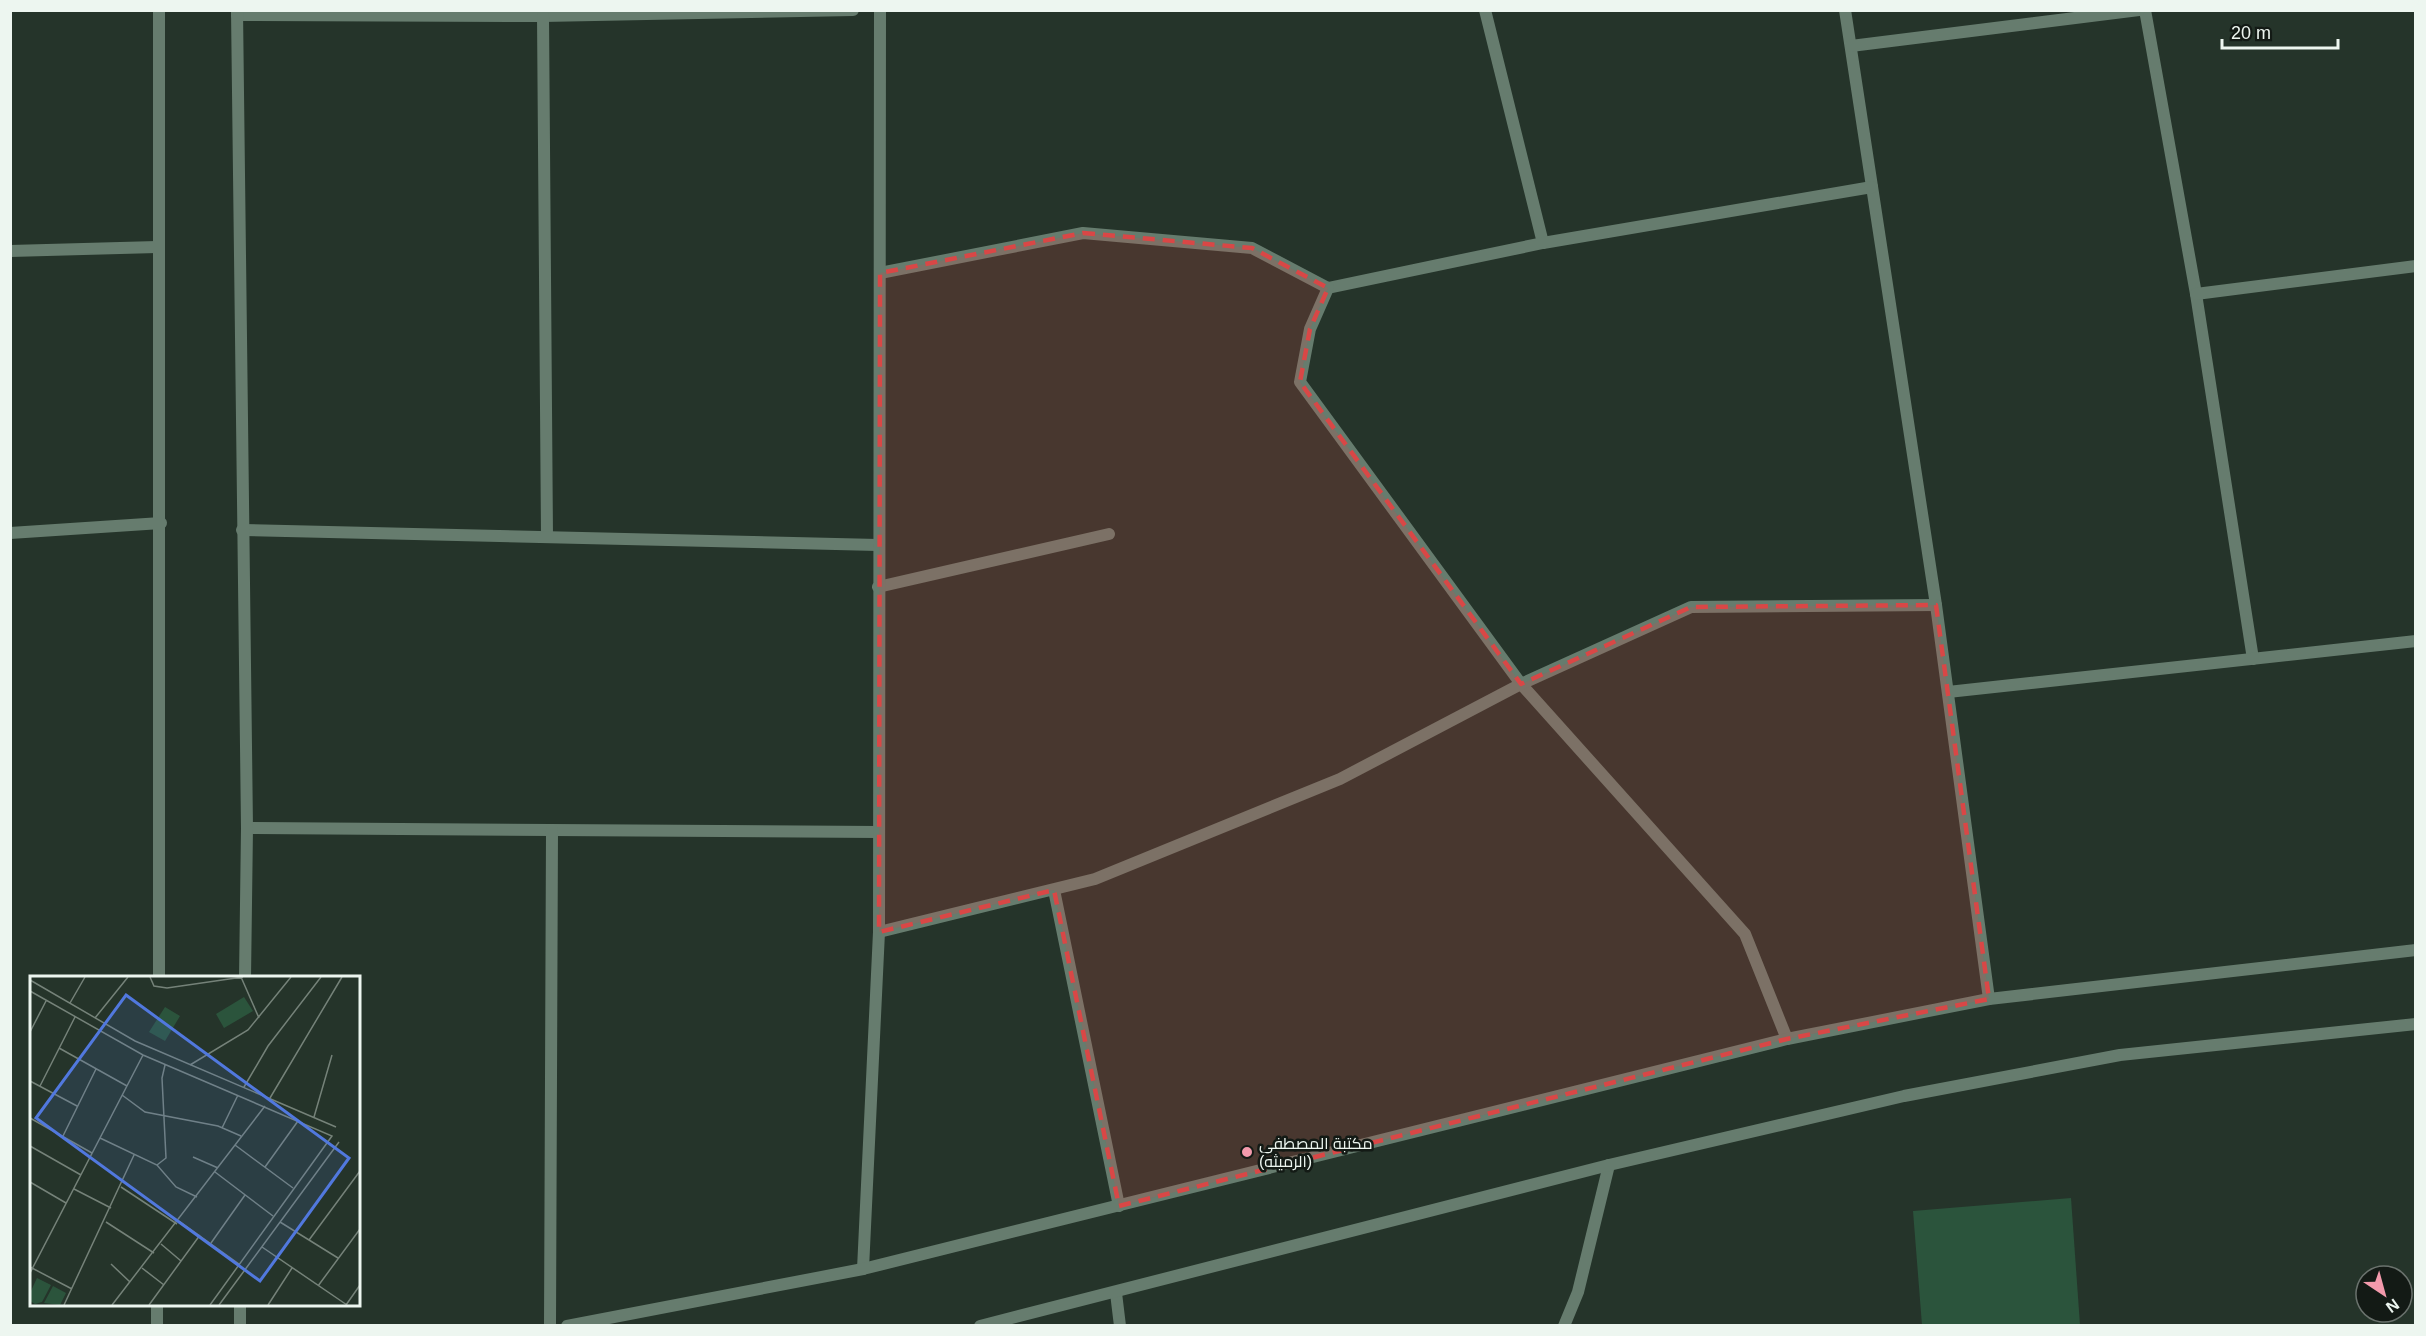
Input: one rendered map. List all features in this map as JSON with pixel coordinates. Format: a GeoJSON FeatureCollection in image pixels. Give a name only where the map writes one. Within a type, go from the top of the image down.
{"type":"FeatureCollection","features":[{"type":"Feature","properties":{"kind":"street"},"geometry":{"type":"LineString","coordinates":[[159,10],[157,248],[161,523],[159,976]]}},
{"type":"Feature","properties":{"kind":"street"},"geometry":{"type":"LineString","coordinates":[[245,976],[247,828],[237,13],[543,16],[853,10]]}},
{"type":"Feature","properties":{"kind":"street"},"geometry":{"type":"LineString","coordinates":[[863,1269],[879,932],[880,10]]}},
{"type":"Feature","properties":{"kind":"street"},"geometry":{"type":"LineString","coordinates":[[1485,10],[1543,243]]}},
{"type":"Feature","properties":{"kind":"street"},"geometry":{"type":"LineString","coordinates":[[1845,10],[1936,605],[1989,999]]}},
{"type":"Feature","properties":{"kind":"street"},"geometry":{"type":"LineString","coordinates":[[1851,46],[2139,10]]}},
{"type":"Feature","properties":{"kind":"street"},"geometry":{"type":"LineString","coordinates":[[2145,10],[2196,294],[2253,659]]}},
{"type":"Feature","properties":{"kind":"street"},"geometry":{"type":"LineString","coordinates":[[543,16],[547,537]]}},
{"type":"Feature","properties":{"kind":"street"},"geometry":{"type":"LineString","coordinates":[[880,273],[1083,233],[1251,248],[1328,288],[1543,243],[1872,187]]}},
{"type":"Feature","properties":{"kind":"street"},"geometry":{"type":"LineString","coordinates":[[10,251],[157,248]]}},
{"type":"Feature","properties":{"kind":"street"},"geometry":{"type":"LineString","coordinates":[[2196,294],[2415,266]]}},
{"type":"Feature","properties":{"kind":"street"},"geometry":{"type":"LineString","coordinates":[[1328,288],[1310,329],[1300,382],[1521,684],[1744,934],[1787,1040]]}},
{"type":"Feature","properties":{"kind":"street"},"geometry":{"type":"LineString","coordinates":[[10,533],[161,523]]}},
{"type":"Feature","properties":{"kind":"street"},"geometry":{"type":"LineString","coordinates":[[242,530],[878,545]]}},
{"type":"Feature","properties":{"kind":"street"},"geometry":{"type":"LineString","coordinates":[[878,587],[1109,534]]}},
{"type":"Feature","properties":{"kind":"street"},"geometry":{"type":"LineString","coordinates":[[879,932],[1095,879],[1340,779],[1521,684],[1691,607],[1936,605]]}},
{"type":"Feature","properties":{"kind":"street"},"geometry":{"type":"LineString","coordinates":[[1948,692],[2415,641]]}},
{"type":"Feature","properties":{"kind":"street"},"geometry":{"type":"LineString","coordinates":[[247,828],[879,832]]}},
{"type":"Feature","properties":{"kind":"street"},"geometry":{"type":"LineString","coordinates":[[550,1326],[552,830]]}},
{"type":"Feature","properties":{"kind":"street"},"geometry":{"type":"LineString","coordinates":[[1054,890],[1119,1206]]}},
{"type":"Feature","properties":{"kind":"street"},"geometry":{"type":"LineString","coordinates":[[567,1326],[863,1269],[1787,1040],[1989,999],[2415,950]]}},
{"type":"Feature","properties":{"kind":"street"},"geometry":{"type":"LineString","coordinates":[[980,1326],[1609,1165],[1904,1096],[2120,1055],[2415,1024]]}},
{"type":"Feature","properties":{"kind":"street"},"geometry":{"type":"LineString","coordinates":[[1564,1326],[1578,1292],[1609,1165]]}},
{"type":"Feature","properties":{"kind":"street"},"geometry":{"type":"LineString","coordinates":[[1116,1293],[1120,1326]]}},
{"type":"Feature","properties":{"kind":"street"},"geometry":{"type":"LineString","coordinates":[[157,1306],[157,1326]]}},
{"type":"Feature","properties":{"kind":"street"},"geometry":{"type":"LineString","coordinates":[[240,1306],[240,1326]]}},
{"type":"Feature","properties":{"kind":"highlighted area"},"geometry":{"type":"Polygon","coordinates":[[[1083,233],[1252,248],[1328,288],[1310,329],[1300,382],[1521,684],[1691,607],[1936,605],[1989,999],[1787,1039],[1119,1206],[1054,890],[879,932],[880,273],[1083,233]]]}},
{"type":"Feature","properties":{"kind":"green space"},"geometry":{"type":"Polygon","coordinates":[[[2071,1198],[2080,1325],[1922,1325],[1913,1211],[2071,1198]]]}},
{"type":"Feature","properties":{"kind":"place","name":"مكتبة المصطفى (الرميثه)"},"geometry":{"type":"Point","coordinates":[1247,1152]}}]}
